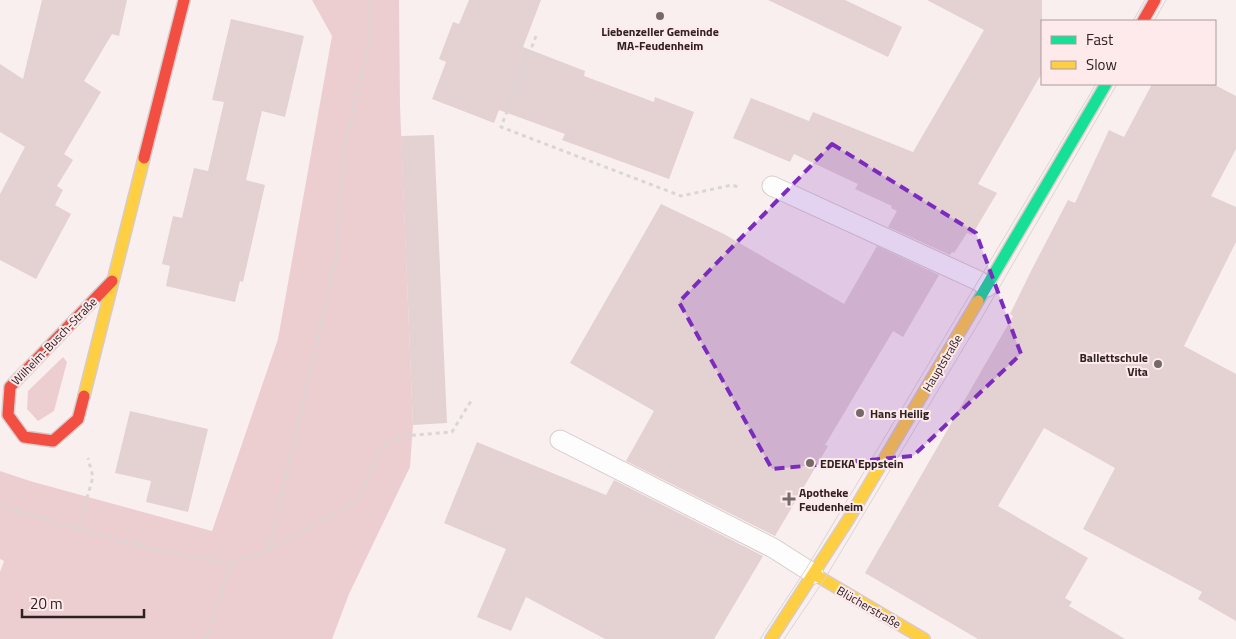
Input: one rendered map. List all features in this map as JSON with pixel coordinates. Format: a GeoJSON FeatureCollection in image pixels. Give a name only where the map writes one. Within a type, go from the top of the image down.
{"type":"FeatureCollection","features":[{"type":"Feature","properties":{"kind":"street","name":"Wilhelm-Busch-Straße"},"geometry":{"type":"LineString","coordinates":[[112,281],[10,387],[8,415],[24,438],[53,441],[78,418],[184,0]]}},
{"type":"Feature","properties":{"kind":"street"},"geometry":{"type":"LineString","coordinates":[[1144,20],[1156,0]]}},
{"type":"Feature","properties":{"kind":"street","name":"Hauptstraße"},"geometry":{"type":"LineString","coordinates":[[771,639],[814,574],[987,287],[1105,85]]}},
{"type":"Feature","properties":{"kind":"street","name":"Blücherstraße"},"geometry":{"type":"LineString","coordinates":[[814,574],[924,639]]}},
{"type":"Feature","properties":{"kind":"lane"},"geometry":{"type":"LineString","coordinates":[[772,186],[979,281],[987,287]]}},
{"type":"Feature","properties":{"kind":"lane"},"geometry":{"type":"LineString","coordinates":[[560,440],[773,548],[814,574]]}},
{"type":"Feature","properties":{"kind":"path"},"geometry":{"type":"LineString","coordinates":[[269,550],[336,258],[344,149],[371,35],[368,0]]}},
{"type":"Feature","properties":{"kind":"path"},"geometry":{"type":"LineString","coordinates":[[536,36],[501,127],[681,196],[732,185],[746,189],[772,186]]}},
{"type":"Feature","properties":{"kind":"path"},"geometry":{"type":"LineString","coordinates":[[0,506],[167,552],[231,563],[269,550],[358,500],[378,451],[389,440],[403,436],[452,432],[471,401]]}},
{"type":"Feature","properties":{"kind":"path"},"geometry":{"type":"LineString","coordinates":[[78,418],[93,476],[78,529]]}},
{"type":"Feature","properties":{"kind":"path"},"geometry":{"type":"LineString","coordinates":[[206,639],[231,563]]}},
{"type":"Feature","properties":{"kind":"highlighted area"},"geometry":{"type":"Polygon","coordinates":[[[832,144],[976,233],[1021,354],[913,456],[772,469],[679,302],[832,144]]]}},
{"type":"Feature","properties":{"kind":"shaded area"},"geometry":{"type":"Polygon","coordinates":[[[312,0],[399,0],[400,106],[413,425],[410,467],[349,594],[332,639],[0,639],[0,572],[4,561],[0,559],[0,471],[212,531],[278,339],[332,36],[312,0]]]}},
{"type":"Feature","properties":{"kind":"shaded area"},"geometry":{"type":"Polygon","coordinates":[[[63,357],[67,362],[54,411],[38,421],[27,409],[28,391],[63,357]]]}},
{"type":"Feature","properties":{"kind":"building"},"geometry":{"type":"Polygon","coordinates":[[[42,0],[127,0],[119,36],[112,34],[84,81],[101,92],[64,154],[73,160],[57,186],[63,190],[55,205],[71,214],[36,279],[0,260],[0,194],[25,147],[0,132],[0,64],[23,79],[42,0]]]}},
{"type":"Feature","properties":{"kind":"building"},"geometry":{"type":"Polygon","coordinates":[[[469,0],[541,0],[523,47],[585,71],[584,76],[654,102],[655,97],[694,112],[669,179],[562,140],[565,134],[499,110],[494,123],[432,99],[446,62],[439,59],[453,22],[459,24],[469,0]]]}},
{"type":"Feature","properties":{"kind":"building"},"geometry":{"type":"Polygon","coordinates":[[[768,0],[845,0],[902,27],[888,57],[768,0]]]}},
{"type":"Feature","properties":{"kind":"building"},"geometry":{"type":"Polygon","coordinates":[[[927,0],[1042,0],[1041,75],[978,184],[997,193],[972,235],[967,233],[954,253],[952,252],[950,255],[888,227],[897,211],[891,208],[892,206],[855,189],[858,184],[794,154],[790,162],[733,138],[751,98],[809,121],[813,112],[913,152],[984,30],[927,0]]]}},
{"type":"Feature","properties":{"kind":"building"},"geometry":{"type":"Polygon","coordinates":[[[231,19],[304,36],[285,117],[262,111],[246,180],[265,185],[243,282],[240,281],[235,302],[166,286],[170,266],[162,264],[173,216],[182,218],[194,168],[208,171],[224,102],[212,100],[231,19]]]}},
{"type":"Feature","properties":{"kind":"building"},"geometry":{"type":"Polygon","coordinates":[[[1151,85],[1215,85],[1236,96],[1236,149],[1211,196],[1236,207],[1236,242],[1184,346],[1236,374],[1236,621],[1198,599],[1202,592],[1083,529],[1115,468],[1044,428],[998,506],[1088,558],[1065,598],[1072,602],[1069,606],[1125,639],[978,639],[865,573],[1013,316],[1010,314],[1032,269],[1068,200],[1075,203],[1109,130],[1124,137],[1151,85]]]}},
{"type":"Feature","properties":{"kind":"building"},"geometry":{"type":"Polygon","coordinates":[[[434,135],[447,423],[413,425],[401,136],[434,135]]]}},
{"type":"Feature","properties":{"kind":"building"},"geometry":{"type":"Polygon","coordinates":[[[661,204],[724,234],[844,304],[877,246],[939,275],[903,337],[893,331],[825,445],[828,446],[775,536],[626,461],[654,411],[570,363],[661,204]]]}},
{"type":"Feature","properties":{"kind":"building"},"geometry":{"type":"Polygon","coordinates":[[[130,411],[208,429],[188,512],[146,502],[151,481],[115,473],[130,411]]]}},
{"type":"Feature","properties":{"kind":"building"},"geometry":{"type":"Polygon","coordinates":[[[477,442],[606,495],[614,480],[763,556],[714,639],[605,639],[526,597],[511,631],[477,617],[506,549],[444,523],[477,442]]]}},
{"type":"Feature","properties":{"kind":"tram line"},"geometry":{"type":"LineString","coordinates":[[1134,20],[1145,0]]}},
{"type":"Feature","properties":{"kind":"tram line"},"geometry":{"type":"LineString","coordinates":[[1155,20],[1166,0]]}},
{"type":"Feature","properties":{"kind":"tram line"},"geometry":{"type":"LineString","coordinates":[[760,639],[806,569],[1095,85]]}},
{"type":"Feature","properties":{"kind":"tram line"},"geometry":{"type":"LineString","coordinates":[[784,639],[824,580],[981,319],[1116,85]]}},
{"type":"Feature","properties":{"kind":"traffic: fast"},"geometry":{"type":"LineString","coordinates":[[978,301],[1105,85]]}},
{"type":"Feature","properties":{"kind":"traffic: slow"},"geometry":{"type":"LineString","coordinates":[[84,396],[144,158]]}},
{"type":"Feature","properties":{"kind":"traffic: slow"},"geometry":{"type":"LineString","coordinates":[[771,639],[848,520],[978,301]]}},
{"type":"Feature","properties":{"kind":"traffic: slow"},"geometry":{"type":"LineString","coordinates":[[814,574],[924,639]]}},
{"type":"Feature","properties":{"kind":"traffic: jam"},"geometry":{"type":"LineString","coordinates":[[144,158],[184,0]]}},
{"type":"Feature","properties":{"kind":"traffic: jam"},"geometry":{"type":"LineString","coordinates":[[1144,20],[1155,0]]}},
{"type":"Feature","properties":{"kind":"traffic: jam"},"geometry":{"type":"LineString","coordinates":[[84,396],[78,419],[53,441],[24,437],[8,415],[10,387],[112,281]]}},
{"type":"Feature","properties":{"kind":"place","name":"Liebenzeller Gemeinde MA-Feudenheim"},"geometry":{"type":"Point","coordinates":[660,16]}},
{"type":"Feature","properties":{"kind":"place","name":"Ballettschule Vita"},"geometry":{"type":"Point","coordinates":[1158,364]}},
{"type":"Feature","properties":{"kind":"place","name":"Hans Heilig"},"geometry":{"type":"Point","coordinates":[860,413]}},
{"type":"Feature","properties":{"kind":"place","name":"EDEKA Eppstein"},"geometry":{"type":"Point","coordinates":[810,463]}},
{"type":"Feature","properties":{"kind":"place","name":"Apotheke Feudenheim"},"geometry":{"type":"Point","coordinates":[789,499]}}]}
